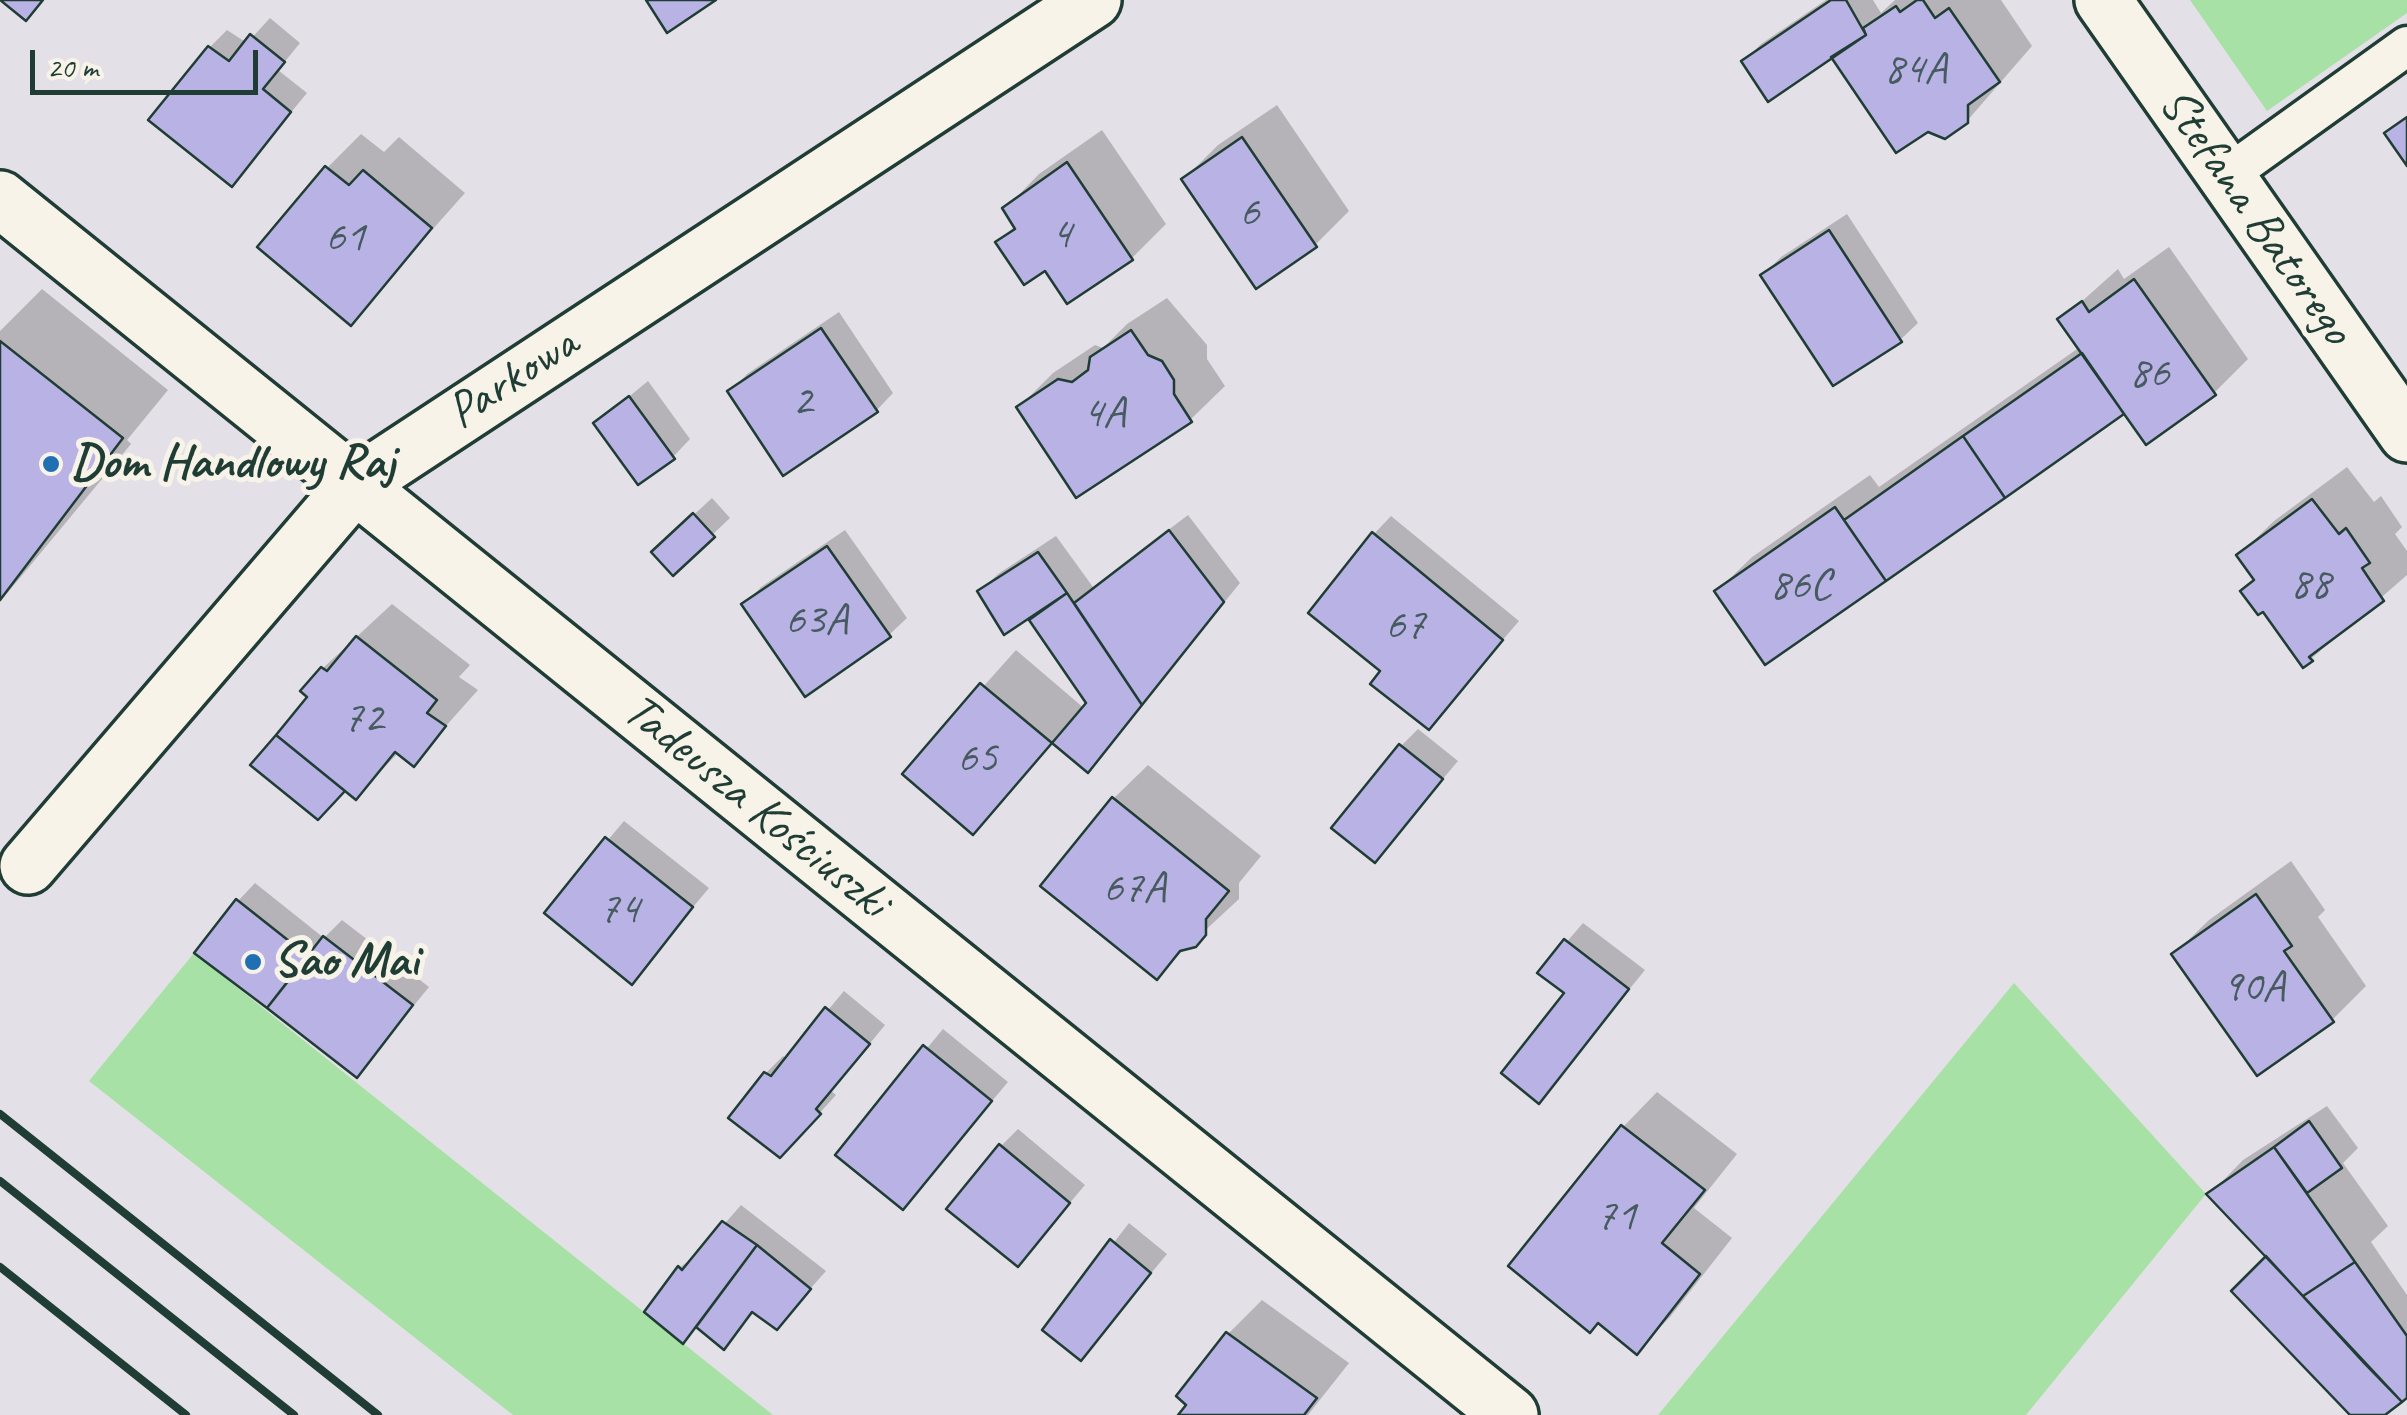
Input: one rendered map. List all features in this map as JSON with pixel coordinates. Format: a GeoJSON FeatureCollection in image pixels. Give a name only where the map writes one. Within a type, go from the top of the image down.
{"type":"FeatureCollection","features":[{"type":"Feature","properties":{"kind":"street","name":"Parkowa"},"geometry":{"type":"LineString","coordinates":[[28,866],[355,485],[1093,0]]}},
{"type":"Feature","properties":{"kind":"street","name":"Stefana Batorego"},"geometry":{"type":"LineString","coordinates":[[2103,0],[2407,434]]}},
{"type":"Feature","properties":{"kind":"street","name":"Tadeusza Kościuszki"},"geometry":{"type":"LineString","coordinates":[[0,199],[1510,1415]]}},
{"type":"Feature","properties":{"kind":"lane"},"geometry":{"type":"LineString","coordinates":[[2226,176],[2407,46]]}},
{"type":"Feature","properties":{"kind":"green space"},"geometry":{"type":"Polygon","coordinates":[[[2190,0],[2407,0],[2407,13],[2267,111],[2190,0]]]}},
{"type":"Feature","properties":{"kind":"green space"},"geometry":{"type":"Polygon","coordinates":[[[194,953],[773,1415],[513,1415],[89,1081],[194,953]]]}},
{"type":"Feature","properties":{"kind":"green space"},"geometry":{"type":"Polygon","coordinates":[[[2014,983],[2206,1194],[2026,1415],[1658,1415],[2014,983]]]}},
{"type":"Feature","properties":{"kind":"building"},"geometry":{"type":"Polygon","coordinates":[[[0,0],[43,0],[26,21],[0,0]]]}},
{"type":"Feature","properties":{"kind":"building"},"geometry":{"type":"Polygon","coordinates":[[[646,0],[716,0],[667,33],[646,0]]]}},
{"type":"Feature","properties":{"kind":"building"},"geometry":{"type":"Polygon","coordinates":[[[1831,0],[1846,0],[1866,35],[1768,102],[1741,61],[1831,0]]]}},
{"type":"Feature","properties":{"kind":"building"},"geometry":{"type":"Polygon","coordinates":[[[1923,0],[1935,18],[1949,8],[2000,82],[1968,105],[1968,123],[1945,139],[1928,132],[1896,153],[1831,57],[1866,35],[1863,28],[1896,6],[1900,12],[1923,0]]]}},
{"type":"Feature","properties":{"kind":"building"},"geometry":{"type":"Polygon","coordinates":[[[250,34],[285,62],[263,89],[291,112],[232,187],[148,120],[208,46],[229,61],[250,34]]]}},
{"type":"Feature","properties":{"kind":"building"},"geometry":{"type":"Polygon","coordinates":[[[2407,117],[2407,166],[2384,133],[2407,117]]]}},
{"type":"Feature","properties":{"kind":"building"},"geometry":{"type":"Polygon","coordinates":[[[1242,137],[1317,247],[1256,289],[1181,179],[1242,137]]]}},
{"type":"Feature","properties":{"kind":"building"},"geometry":{"type":"Polygon","coordinates":[[[1067,162],[1133,260],[1067,304],[1045,271],[1024,285],[995,242],[1015,229],[1002,208],[1067,162]]]}},
{"type":"Feature","properties":{"kind":"building"},"geometry":{"type":"Polygon","coordinates":[[[325,166],[349,185],[363,170],[432,228],[351,326],[257,247],[325,166]]]}},
{"type":"Feature","properties":{"kind":"building"},"geometry":{"type":"Polygon","coordinates":[[[1829,230],[1902,342],[1833,386],[1760,275],[1829,230]]]}},
{"type":"Feature","properties":{"kind":"building"},"geometry":{"type":"Polygon","coordinates":[[[2134,279],[2216,395],[2146,445],[2057,319],[2082,301],[2089,312],[2134,279]]]}},
{"type":"Feature","properties":{"kind":"building"},"geometry":{"type":"Polygon","coordinates":[[[821,328],[878,412],[783,476],[727,391],[821,328]]]}},
{"type":"Feature","properties":{"kind":"building"},"geometry":{"type":"Polygon","coordinates":[[[1131,330],[1148,355],[1162,361],[1174,380],[1174,394],[1192,422],[1076,498],[1016,407],[1058,379],[1072,382],[1088,370],[1090,357],[1131,330]]]}},
{"type":"Feature","properties":{"kind":"building","name":"Dom Handlowy Raj"},"geometry":{"type":"Polygon","coordinates":[[[0,341],[123,438],[0,600],[0,341]]]}},
{"type":"Feature","properties":{"kind":"building"},"geometry":{"type":"Polygon","coordinates":[[[2082,353],[2124,414],[2005,498],[1963,436],[2082,353]]]}},
{"type":"Feature","properties":{"kind":"building"},"geometry":{"type":"Polygon","coordinates":[[[629,396],[675,459],[638,485],[593,423],[629,396]]]}},
{"type":"Feature","properties":{"kind":"building"},"geometry":{"type":"Polygon","coordinates":[[[1963,436],[2005,498],[1886,581],[1844,520],[1963,436]]]}},
{"type":"Feature","properties":{"kind":"building"},"geometry":{"type":"Polygon","coordinates":[[[2312,499],[2339,534],[2346,528],[2370,563],[2362,568],[2384,601],[2309,657],[2313,661],[2303,668],[2263,612],[2258,615],[2240,591],[2254,580],[2236,555],[2312,499]]]}},
{"type":"Feature","properties":{"kind":"building"},"geometry":{"type":"Polygon","coordinates":[[[1835,507],[1886,581],[1765,665],[1714,591],[1835,507]]]}},
{"type":"Feature","properties":{"kind":"building"},"geometry":{"type":"Polygon","coordinates":[[[693,513],[715,537],[673,576],[651,552],[693,513]]]}},
{"type":"Feature","properties":{"kind":"building"},"geometry":{"type":"Polygon","coordinates":[[[1169,530],[1224,602],[1142,705],[1074,603],[1169,530]]]}},
{"type":"Feature","properties":{"kind":"building"},"geometry":{"type":"Polygon","coordinates":[[[1372,532],[1503,640],[1429,730],[1370,684],[1380,671],[1308,613],[1372,532]]]}},
{"type":"Feature","properties":{"kind":"building"},"geometry":{"type":"Polygon","coordinates":[[[827,546],[891,637],[805,697],[741,604],[827,546]]]}},
{"type":"Feature","properties":{"kind":"building"},"geometry":{"type":"Polygon","coordinates":[[[1038,552],[1067,593],[1004,635],[977,591],[1038,552]]]}},
{"type":"Feature","properties":{"kind":"building"},"geometry":{"type":"Polygon","coordinates":[[[1067,593],[1142,705],[1088,773],[1052,743],[1086,703],[1029,620],[1067,593]]]}},
{"type":"Feature","properties":{"kind":"building"},"geometry":{"type":"Polygon","coordinates":[[[356,636],[437,700],[427,713],[446,726],[414,767],[395,752],[356,800],[276,735],[307,697],[300,691],[321,667],[327,671],[356,636]]]}},
{"type":"Feature","properties":{"kind":"building"},"geometry":{"type":"Polygon","coordinates":[[[980,683],[1052,743],[973,835],[902,774],[980,683]]]}},
{"type":"Feature","properties":{"kind":"building"},"geometry":{"type":"Polygon","coordinates":[[[276,735],[345,791],[318,820],[250,765],[276,735]]]}},
{"type":"Feature","properties":{"kind":"building"},"geometry":{"type":"Polygon","coordinates":[[[1399,744],[1443,779],[1375,863],[1331,828],[1399,744]]]}},
{"type":"Feature","properties":{"kind":"building"},"geometry":{"type":"Polygon","coordinates":[[[1112,797],[1229,891],[1206,919],[1206,935],[1196,947],[1180,951],[1157,980],[1040,886],[1112,797]]]}},
{"type":"Feature","properties":{"kind":"building"},"geometry":{"type":"Polygon","coordinates":[[[605,837],[693,907],[632,985],[544,913],[605,837]]]}},
{"type":"Feature","properties":{"kind":"building"},"geometry":{"type":"Polygon","coordinates":[[[2256,894],[2292,946],[2284,951],[2334,1022],[2257,1076],[2171,954],[2256,894]]]}},
{"type":"Feature","properties":{"kind":"building"},"geometry":{"type":"Polygon","coordinates":[[[236,899],[308,956],[267,1008],[194,953],[236,899]]]}},
{"type":"Feature","properties":{"kind":"building"},"geometry":{"type":"Polygon","coordinates":[[[323,936],[413,1005],[357,1078],[267,1008],[323,936]]]}},
{"type":"Feature","properties":{"kind":"building"},"geometry":{"type":"Polygon","coordinates":[[[1564,939],[1629,989],[1539,1104],[1501,1073],[1564,993],[1537,973],[1564,939]]]}},
{"type":"Feature","properties":{"kind":"building"},"geometry":{"type":"Polygon","coordinates":[[[825,1007],[870,1044],[816,1109],[821,1114],[780,1158],[728,1118],[764,1072],[771,1076],[825,1007]]]}},
{"type":"Feature","properties":{"kind":"building"},"geometry":{"type":"Polygon","coordinates":[[[923,1045],[992,1101],[903,1210],[835,1155],[923,1045]]]}},
{"type":"Feature","properties":{"kind":"building"},"geometry":{"type":"Polygon","coordinates":[[[2309,1121],[2342,1168],[2307,1193],[2274,1147],[2309,1121]]]}},
{"type":"Feature","properties":{"kind":"building"},"geometry":{"type":"Polygon","coordinates":[[[1621,1125],[1705,1190],[1662,1243],[1700,1274],[1637,1355],[1598,1323],[1590,1333],[1508,1266],[1621,1125]]]}},
{"type":"Feature","properties":{"kind":"building"},"geometry":{"type":"Polygon","coordinates":[[[999,1144],[1070,1203],[1018,1267],[946,1209],[999,1144]]]}},
{"type":"Feature","properties":{"kind":"building"},"geometry":{"type":"Polygon","coordinates":[[[2274,1147],[2355,1262],[2303,1296],[2206,1194],[2274,1147]]]}},
{"type":"Feature","properties":{"kind":"building"},"geometry":{"type":"Polygon","coordinates":[[[722,1221],[757,1245],[683,1344],[644,1312],[678,1266],[682,1270],[722,1221]]]}},
{"type":"Feature","properties":{"kind":"building"},"geometry":{"type":"Polygon","coordinates":[[[1110,1239],[1151,1273],[1081,1361],[1042,1330],[1110,1239]]]}},
{"type":"Feature","properties":{"kind":"building"},"geometry":{"type":"Polygon","coordinates":[[[757,1245],[811,1289],[777,1330],[752,1312],[724,1350],[696,1327],[757,1245]]]}},
{"type":"Feature","properties":{"kind":"building"},"geometry":{"type":"Polygon","coordinates":[[[2266,1256],[2402,1402],[2385,1415],[2350,1415],[2231,1291],[2266,1256]]]}},
{"type":"Feature","properties":{"kind":"building"},"geometry":{"type":"Polygon","coordinates":[[[2355,1262],[2407,1336],[2407,1398],[2402,1402],[2303,1296],[2355,1262]]]}},
{"type":"Feature","properties":{"kind":"building"},"geometry":{"type":"Polygon","coordinates":[[[1226,1332],[1317,1398],[1304,1415],[1178,1415],[1186,1405],[1176,1396],[1226,1332]]]}},
{"type":"Feature","properties":{"kind":"railway"},"geometry":{"type":"LineString","coordinates":[[0,1114],[378,1415]]}},
{"type":"Feature","properties":{"kind":"railway"},"geometry":{"type":"LineString","coordinates":[[0,1181],[294,1415]]}},
{"type":"Feature","properties":{"kind":"railway"},"geometry":{"type":"LineString","coordinates":[[0,1267],[186,1415]]}},
{"type":"Feature","properties":{"kind":"place","name":"Dom Handlowy Raj"},"geometry":{"type":"Point","coordinates":[51,464]}},
{"type":"Feature","properties":{"kind":"place","name":"Sao Mai"},"geometry":{"type":"Point","coordinates":[253,962]}}]}
